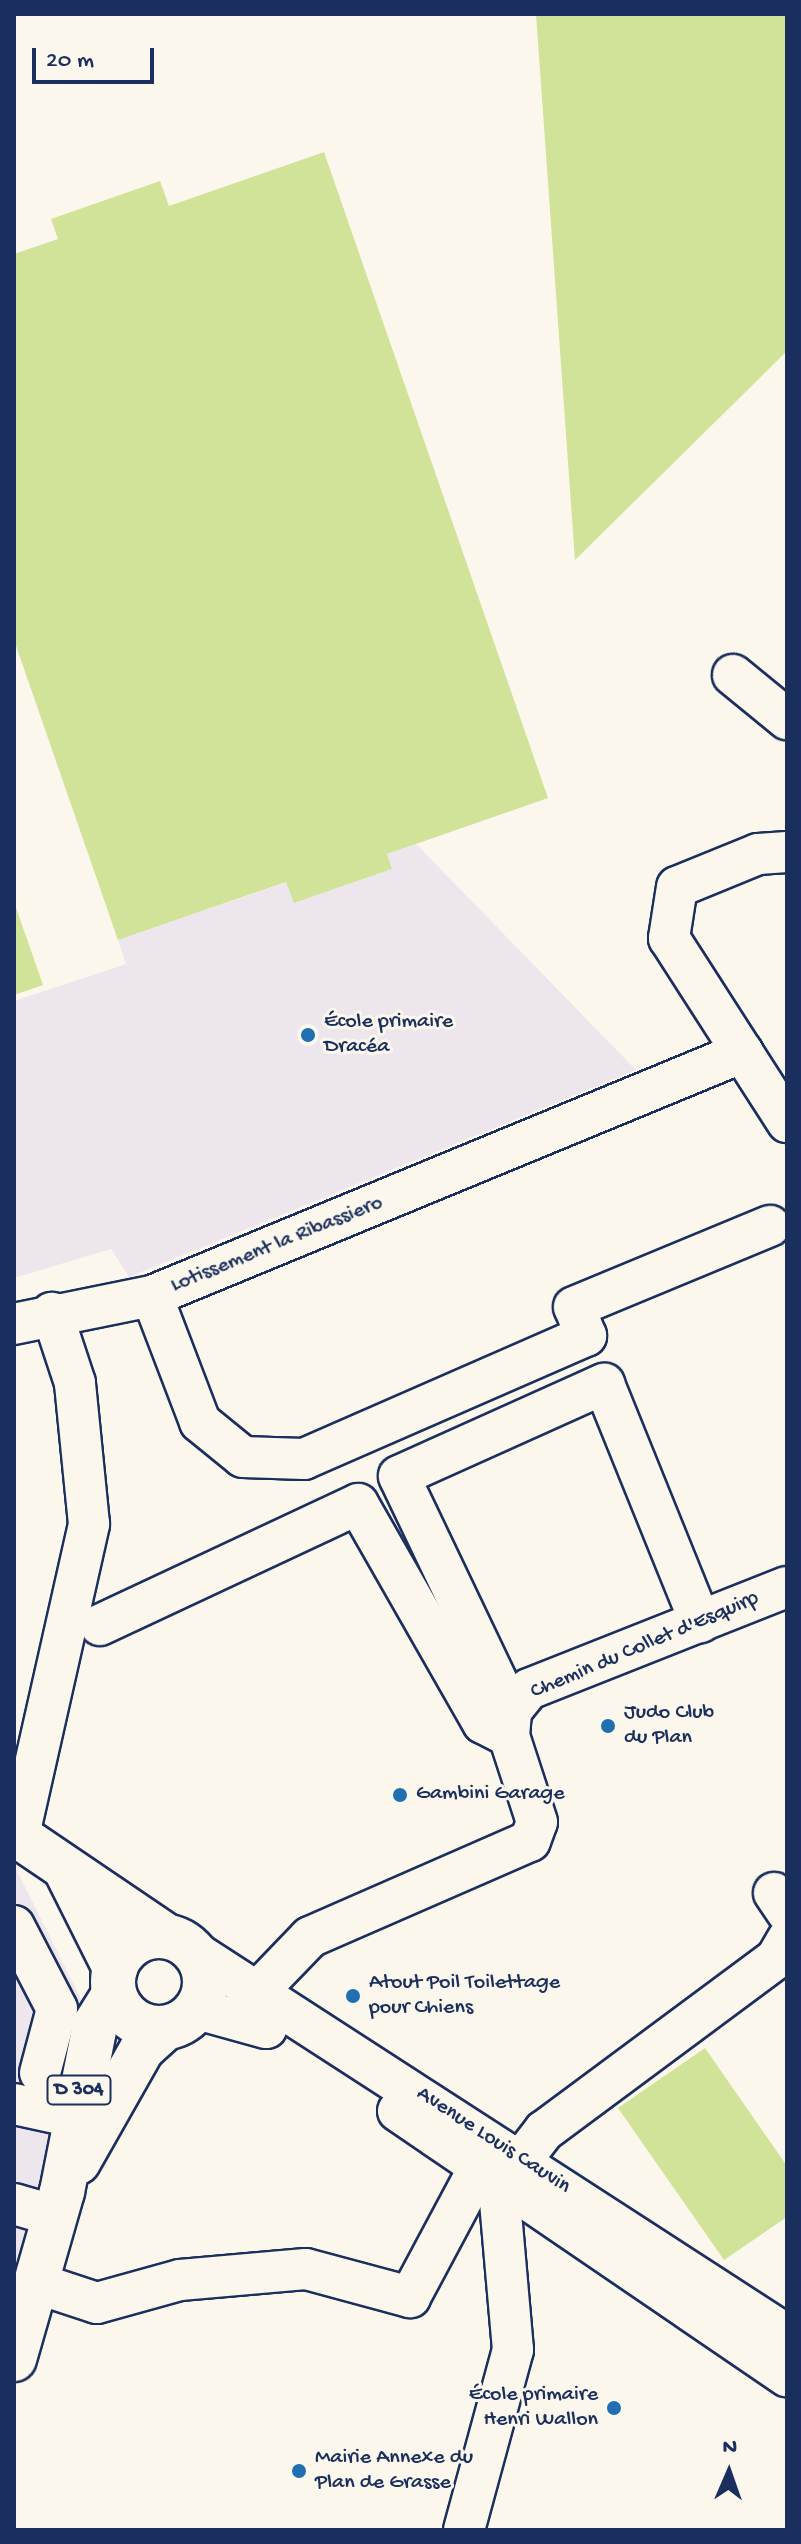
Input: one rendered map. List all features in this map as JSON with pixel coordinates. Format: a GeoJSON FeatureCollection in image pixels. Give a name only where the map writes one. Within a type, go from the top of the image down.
{"type":"FeatureCollection","features":[{"type":"Feature","properties":{"kind":"main road"},"geometry":{"type":"LineString","coordinates":[[16,1834],[59,1858],[180,1944],[206,1981],[181,2019],[139,2024],[115,1981],[59,1858]]}},
{"type":"Feature","properties":{"kind":"main road"},"geometry":{"type":"LineString","coordinates":[[115,1981],[140,1940],[180,1944]]}},
{"type":"Feature","properties":{"kind":"main road","name":"D 304"},"geometry":{"type":"LineString","coordinates":[[59,2204],[52,2084],[95,2025],[115,1981]]}},
{"type":"Feature","properties":{"kind":"main road","name":"D 304"},"geometry":{"type":"LineString","coordinates":[[14,2359],[59,2204],[142,2049],[181,2019]]}},
{"type":"Feature","properties":{"kind":"street"},"geometry":{"type":"LineString","coordinates":[[733,675],[787,719]]}},
{"type":"Feature","properties":{"kind":"street"},"geometry":{"type":"LineString","coordinates":[[787,852],[758,854],[677,887],[669,938],[787,1122]]}},
{"type":"Feature","properties":{"kind":"street","name":"Lotissement la Ribassiero"},"geometry":{"type":"LineString","coordinates":[[743,1052],[152,1296],[200,1422],[243,1457],[304,1459],[586,1336],[574,1307],[770,1226]]}},
{"type":"Feature","properties":{"kind":"street"},"geometry":{"type":"LineString","coordinates":[[14,1324],[52,1313],[152,1296]]}},
{"type":"Feature","properties":{"kind":"street"},"geometry":{"type":"LineString","coordinates":[[16,1834],[89,1524],[75,1383],[52,1313]]}},
{"type":"Feature","properties":{"kind":"street"},"geometry":{"type":"LineString","coordinates":[[252,2004],[310,1937],[530,1841],[537,1822],[510,1723],[399,1476],[604,1384],[700,1622]]}},
{"type":"Feature","properties":{"kind":"street"},"geometry":{"type":"LineString","coordinates":[[100,1625],[358,1504],[483,1723],[510,1723]]}},
{"type":"Feature","properties":{"kind":"street","name":"Chemin du Collet d'Esquirp"},"geometry":{"type":"LineString","coordinates":[[510,1723],[529,1689],[787,1587]]}},
{"type":"Feature","properties":{"kind":"street"},"geometry":{"type":"LineString","coordinates":[[14,1926],[57,2009],[52,2084],[14,2104]]}},
{"type":"Feature","properties":{"kind":"street"},"geometry":{"type":"LineString","coordinates":[[36,2283],[97,2303],[180,2280],[306,2269],[410,2297],[501,2171],[544,2131],[776,1959],[787,1940]]}},
{"type":"Feature","properties":{"kind":"street","name":"Avenue Louis Cauvin"},"geometry":{"type":"LineString","coordinates":[[180,1944],[252,2004],[271,2030],[501,2171],[787,2335]]}},
{"type":"Feature","properties":{"kind":"street","name":"Avenue Louis Cauvin"},"geometry":{"type":"LineString","coordinates":[[181,2019],[252,2004]]}},
{"type":"Feature","properties":{"kind":"street"},"geometry":{"type":"LineString","coordinates":[[464,2530],[513,2350],[501,2171]]}},
{"type":"Feature","properties":{"kind":"street","name":"Avenue Louis Cauvin"},"geometry":{"type":"LineString","coordinates":[[501,2171],[787,2376]]}},
{"type":"Feature","properties":{"kind":"street"},"geometry":{"type":"LineString","coordinates":[[14,2204],[59,2204]]}},
{"type":"Feature","properties":{"kind":"shaded area","name":"École primaire Dracéa"},"geometry":{"type":"Polygon","coordinates":[[[416,844],[636,1070],[129,1277],[111,1249],[14,1278],[14,1001],[126,964],[118,940],[287,882],[295,903],[392,869],[387,854],[416,844]]]}},
{"type":"Feature","properties":{"kind":"shaded area"},"geometry":{"type":"Polygon","coordinates":[[[14,1865],[84,2005],[14,2280],[14,1865]]]}},
{"type":"Feature","properties":{"kind":"green space"},"geometry":{"type":"Polygon","coordinates":[[[536,14],[787,14],[787,351],[575,560],[536,14]]]}},
{"type":"Feature","properties":{"kind":"green space"},"geometry":{"type":"Polygon","coordinates":[[[324,152],[548,798],[387,854],[392,869],[294,903],[286,882],[118,940],[14,640],[14,254],[58,239],[51,219],[160,181],[169,206],[324,152]]]}},
{"type":"Feature","properties":{"kind":"green space"},"geometry":{"type":"Polygon","coordinates":[[[14,902],[43,985],[14,995],[14,902]]]}},
{"type":"Feature","properties":{"kind":"green space"},"geometry":{"type":"Polygon","coordinates":[[[705,2048],[787,2166],[787,2217],[724,2260],[618,2108],[705,2048]]]}},
{"type":"Feature","properties":{"kind":"place","name":"École primaire Dracéa"},"geometry":{"type":"Point","coordinates":[308,1035]}},
{"type":"Feature","properties":{"kind":"place","name":"Judo Club du Plan"},"geometry":{"type":"Point","coordinates":[608,1726]}},
{"type":"Feature","properties":{"kind":"place","name":"Gambini Garage"},"geometry":{"type":"Point","coordinates":[400,1795]}},
{"type":"Feature","properties":{"kind":"place","name":"Atout Poil Toilettage pour Chiens"},"geometry":{"type":"Point","coordinates":[353,1996]}},
{"type":"Feature","properties":{"kind":"place","name":"École primaire Henri Wallon"},"geometry":{"type":"Point","coordinates":[614,2408]}},
{"type":"Feature","properties":{"kind":"place","name":"Mairie Annexe du Plan de Grasse"},"geometry":{"type":"Point","coordinates":[299,2471]}}]}
